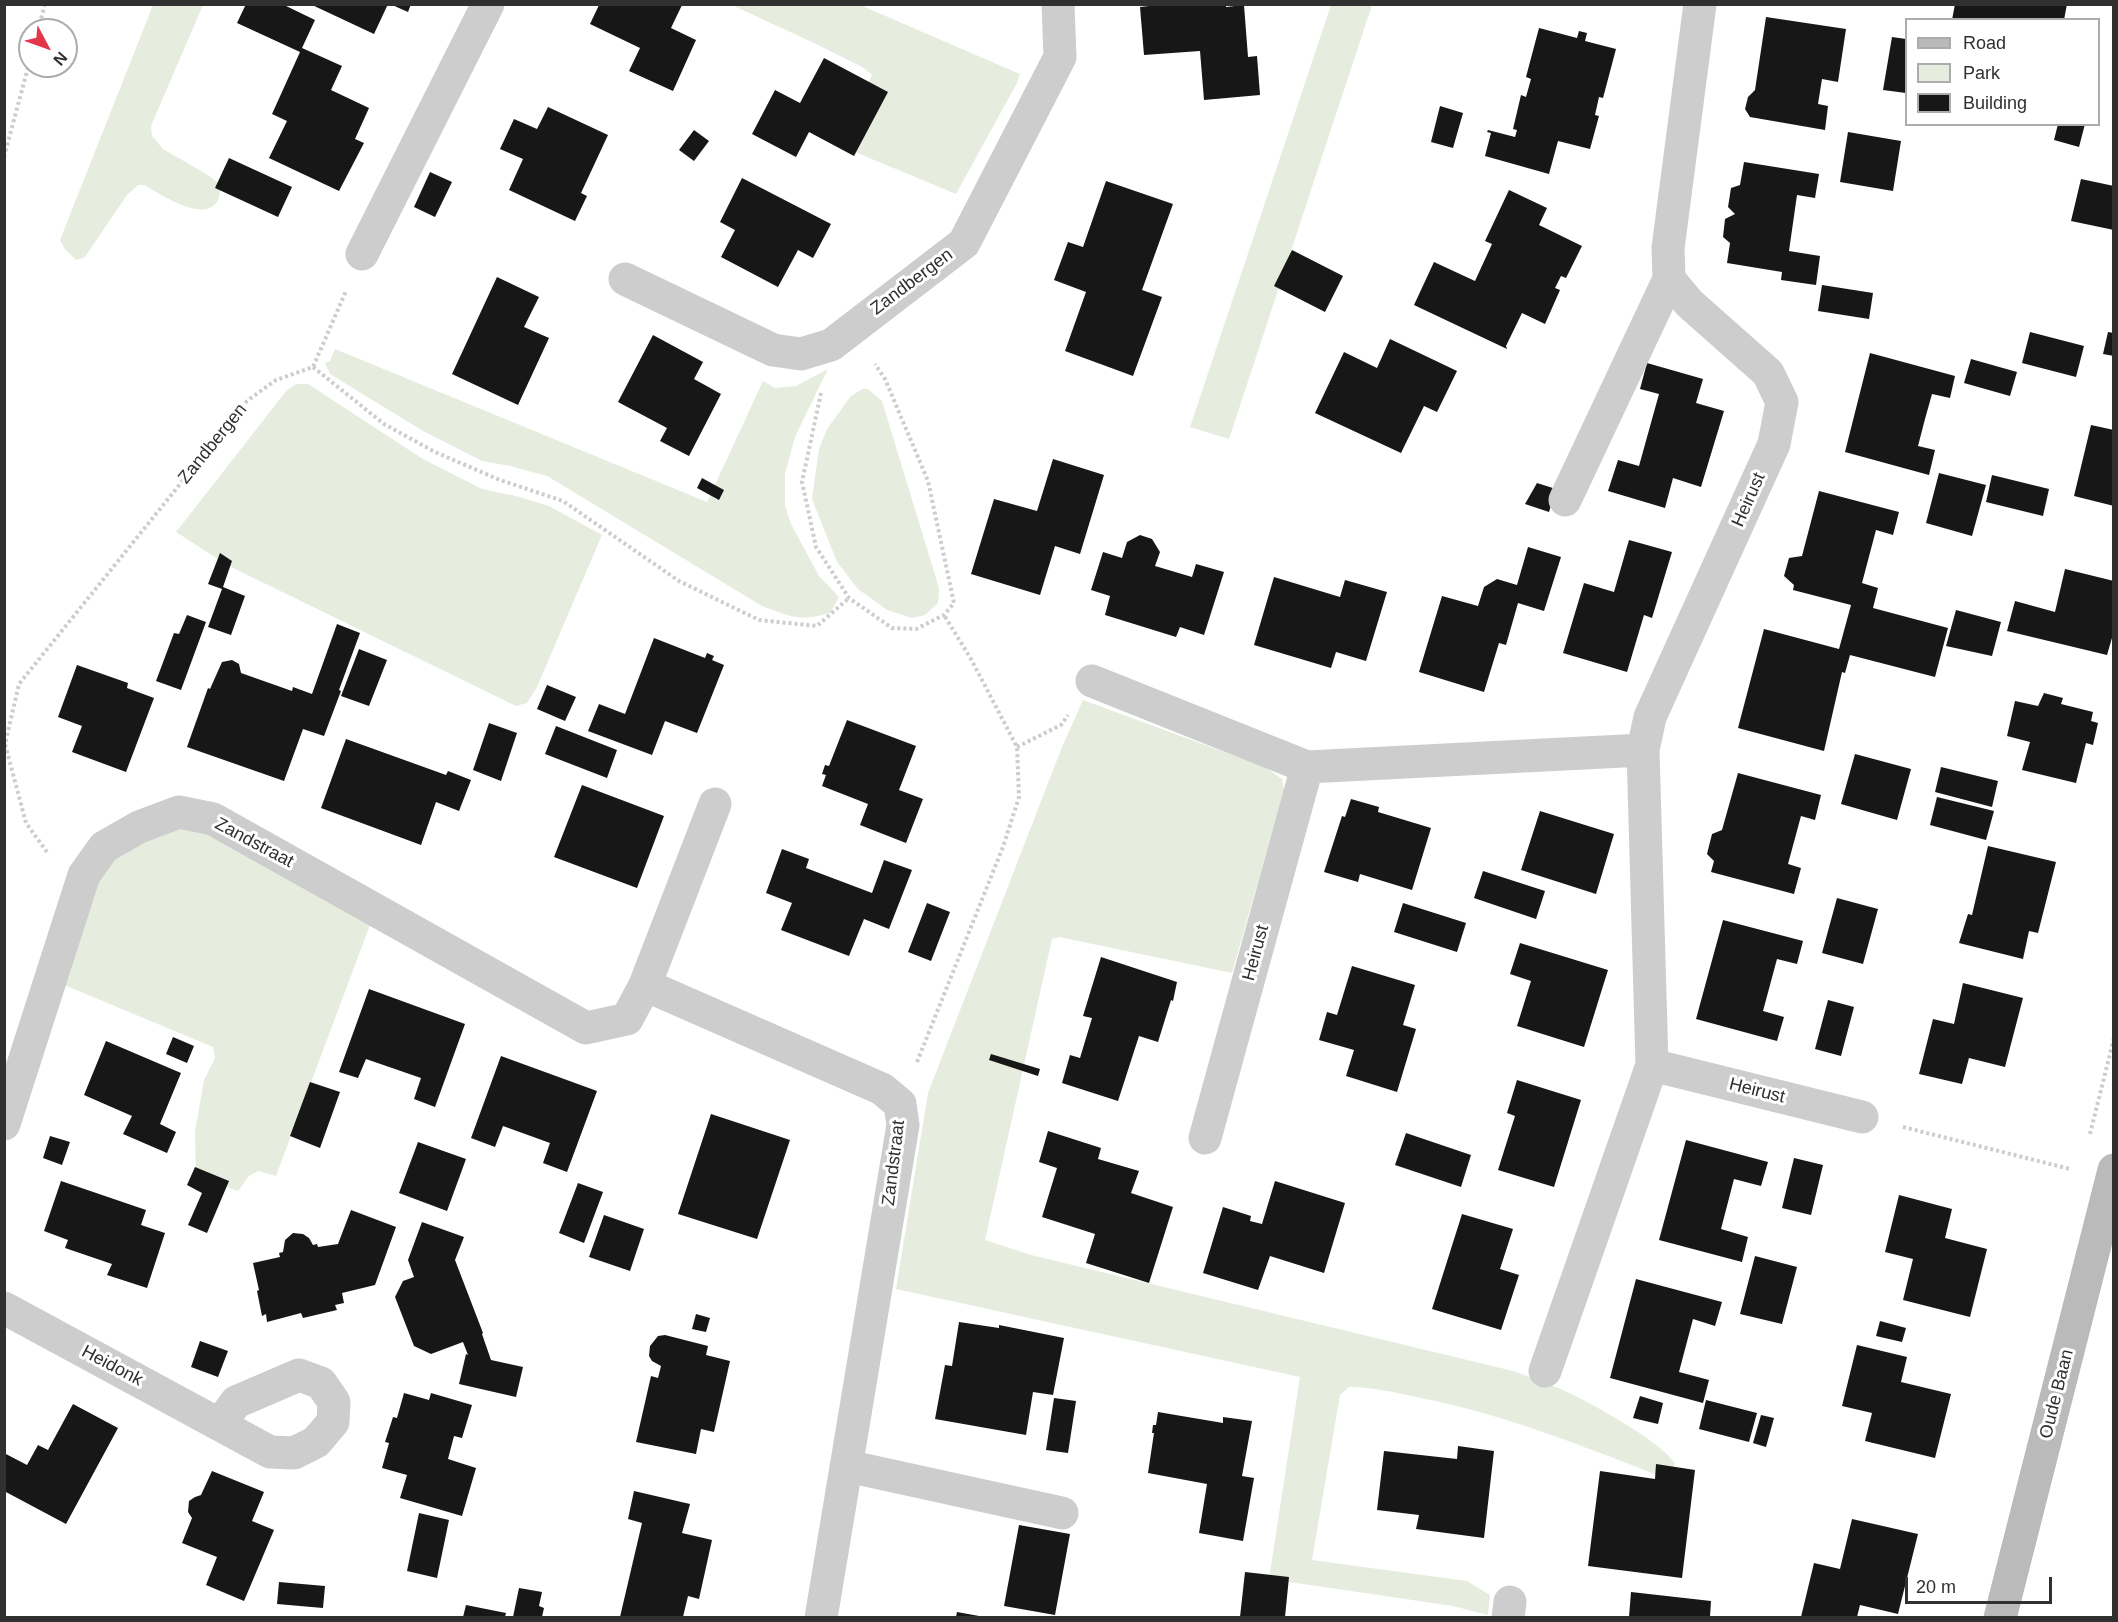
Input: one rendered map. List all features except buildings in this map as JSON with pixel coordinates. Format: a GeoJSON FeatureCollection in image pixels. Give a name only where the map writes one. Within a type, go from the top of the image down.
{"type":"FeatureCollection","features":[{"type":"Feature","properties":{"kind":"street"},"geometry":{"type":"LineString","coordinates":[[362,254],[488,4]]}},
{"type":"Feature","properties":{"kind":"street","name":"Zandbergen"},"geometry":{"type":"LineString","coordinates":[[625,279],[773,350],[801,354],[841,337],[964,243],[1060,57],[1058,4]]}},
{"type":"Feature","properties":{"kind":"street"},"geometry":{"type":"LineString","coordinates":[[1564,500],[1669,279],[1668,249],[1700,4]]}},
{"type":"Feature","properties":{"kind":"street","name":"Heirust"},"geometry":{"type":"LineString","coordinates":[[1545,1371],[1652,1065],[1643,750],[1650,717],[1774,444],[1782,402],[1768,373],[1689,303],[1669,279]]}},
{"type":"Feature","properties":{"kind":"street"},"geometry":{"type":"LineString","coordinates":[[1092,681],[1307,767],[1643,750]]}},
{"type":"Feature","properties":{"kind":"street","name":"Heirust"},"geometry":{"type":"LineString","coordinates":[[1205,1138],[1307,767]]}},
{"type":"Feature","properties":{"kind":"street","name":"Zandstraat"},"geometry":{"type":"LineString","coordinates":[[4,1124],[84,875],[104,847],[139,827],[179,812],[213,819],[586,1028],[627,1019],[645,985],[715,804]]}},
{"type":"Feature","properties":{"kind":"street","name":"Zandstraat"},"geometry":{"type":"LineString","coordinates":[[645,985],[882,1089],[900,1104],[903,1125],[821,1617]]}},
{"type":"Feature","properties":{"kind":"street","name":"Heirust"},"geometry":{"type":"LineString","coordinates":[[1652,1065],[1862,1116]]}},
{"type":"Feature","properties":{"kind":"street","name":"Oude Baan"},"geometry":{"type":"LineString","coordinates":[[2000,1617],[2113,1174]]}},
{"type":"Feature","properties":{"kind":"street","name":"Heidonk"},"geometry":{"type":"LineString","coordinates":[[4,1308],[220,1424]]}},
{"type":"Feature","properties":{"kind":"street"},"geometry":{"type":"LineString","coordinates":[[847,1466],[1062,1513]]}},
{"type":"Feature","properties":{"kind":"path"},"geometry":{"type":"LineString","coordinates":[[4,157],[25,78]]}},
{"type":"Feature","properties":{"kind":"path"},"geometry":{"type":"LineString","coordinates":[[362,254],[313,367],[384,424],[435,452],[500,480],[563,501],[679,581],[759,620],[817,626],[849,598]]}},
{"type":"Feature","properties":{"kind":"path"},"geometry":{"type":"LineString","coordinates":[[841,337],[885,379],[928,481],[954,603],[944,615],[916,629],[892,628],[849,598],[816,547],[802,482],[841,337]]}},
{"type":"Feature","properties":{"kind":"path","name":"Zandbergen"},"geometry":{"type":"LineString","coordinates":[[84,875],[55,862],[26,823],[5,744],[19,684],[247,401],[276,380],[313,367]]}},
{"type":"Feature","properties":{"kind":"path"},"geometry":{"type":"LineString","coordinates":[[900,1104],[1004,847],[1019,796],[1017,747],[944,615]]}},
{"type":"Feature","properties":{"kind":"path"},"geometry":{"type":"LineString","coordinates":[[1017,747],[1061,725],[1092,681]]}},
{"type":"Feature","properties":{"kind":"path"},"geometry":{"type":"LineString","coordinates":[[1862,1116],[2113,1174]]}},
{"type":"Feature","properties":{"kind":"green space"},"geometry":{"type":"Polygon","coordinates":[[[153,5],[203,5],[151,126],[152,136],[163,149],[221,185],[219,198],[212,207],[193,209],[144,185],[138,185],[127,195],[85,257],[76,260],[64,248],[60,240],[153,5]]]}},
{"type":"Feature","properties":{"kind":"green space"},"geometry":{"type":"Polygon","coordinates":[[[732,5],[860,5],[1020,74],[956,194],[838,145],[872,75],[862,67],[818,45],[732,5]]]}},
{"type":"Feature","properties":{"kind":"green space"},"geometry":{"type":"Polygon","coordinates":[[[1331,5],[1372,5],[1229,439],[1190,427],[1331,5]]]}},
{"type":"Feature","properties":{"kind":"green space"},"geometry":{"type":"Polygon","coordinates":[[[335,349],[707,502],[763,381],[775,388],[796,386],[828,369],[795,437],[785,474],[785,506],[791,524],[819,576],[839,597],[830,613],[803,618],[762,606],[547,476],[482,461],[423,431],[330,374],[325,363],[330,361],[335,349]]]}},
{"type":"Feature","properties":{"kind":"green space"},"geometry":{"type":"Polygon","coordinates":[[[296,384],[308,384],[423,459],[482,489],[549,506],[602,535],[537,687],[527,703],[516,706],[227,565],[176,532],[287,390],[296,384]]]}},
{"type":"Feature","properties":{"kind":"green space"},"geometry":{"type":"Polygon","coordinates":[[[862,389],[868,389],[882,401],[939,588],[938,603],[925,615],[912,618],[887,610],[858,589],[837,562],[812,499],[819,449],[827,429],[851,396],[862,389]]]}},
{"type":"Feature","properties":{"kind":"green space"},"geometry":{"type":"Polygon","coordinates":[[[1083,700],[1265,767],[1282,779],[1284,790],[1232,973],[1059,937],[1052,939],[985,1240],[1031,1255],[1513,1371],[1584,1400],[1640,1433],[1668,1455],[1675,1464],[1665,1478],[1545,1433],[1453,1405],[1367,1388],[1349,1387],[1340,1395],[1312,1560],[1467,1581],[1490,1595],[1488,1615],[1453,1606],[1269,1579],[1300,1377],[896,1289],[928,1093],[1062,747],[1083,700]]]}},
{"type":"Feature","properties":{"kind":"green space"},"geometry":{"type":"Polygon","coordinates":[[[181,829],[221,838],[373,917],[276,1176],[258,1171],[249,1176],[238,1191],[196,1175],[195,1132],[204,1080],[215,1058],[213,1047],[57,982],[96,873],[139,836],[181,829]]]}}]}
